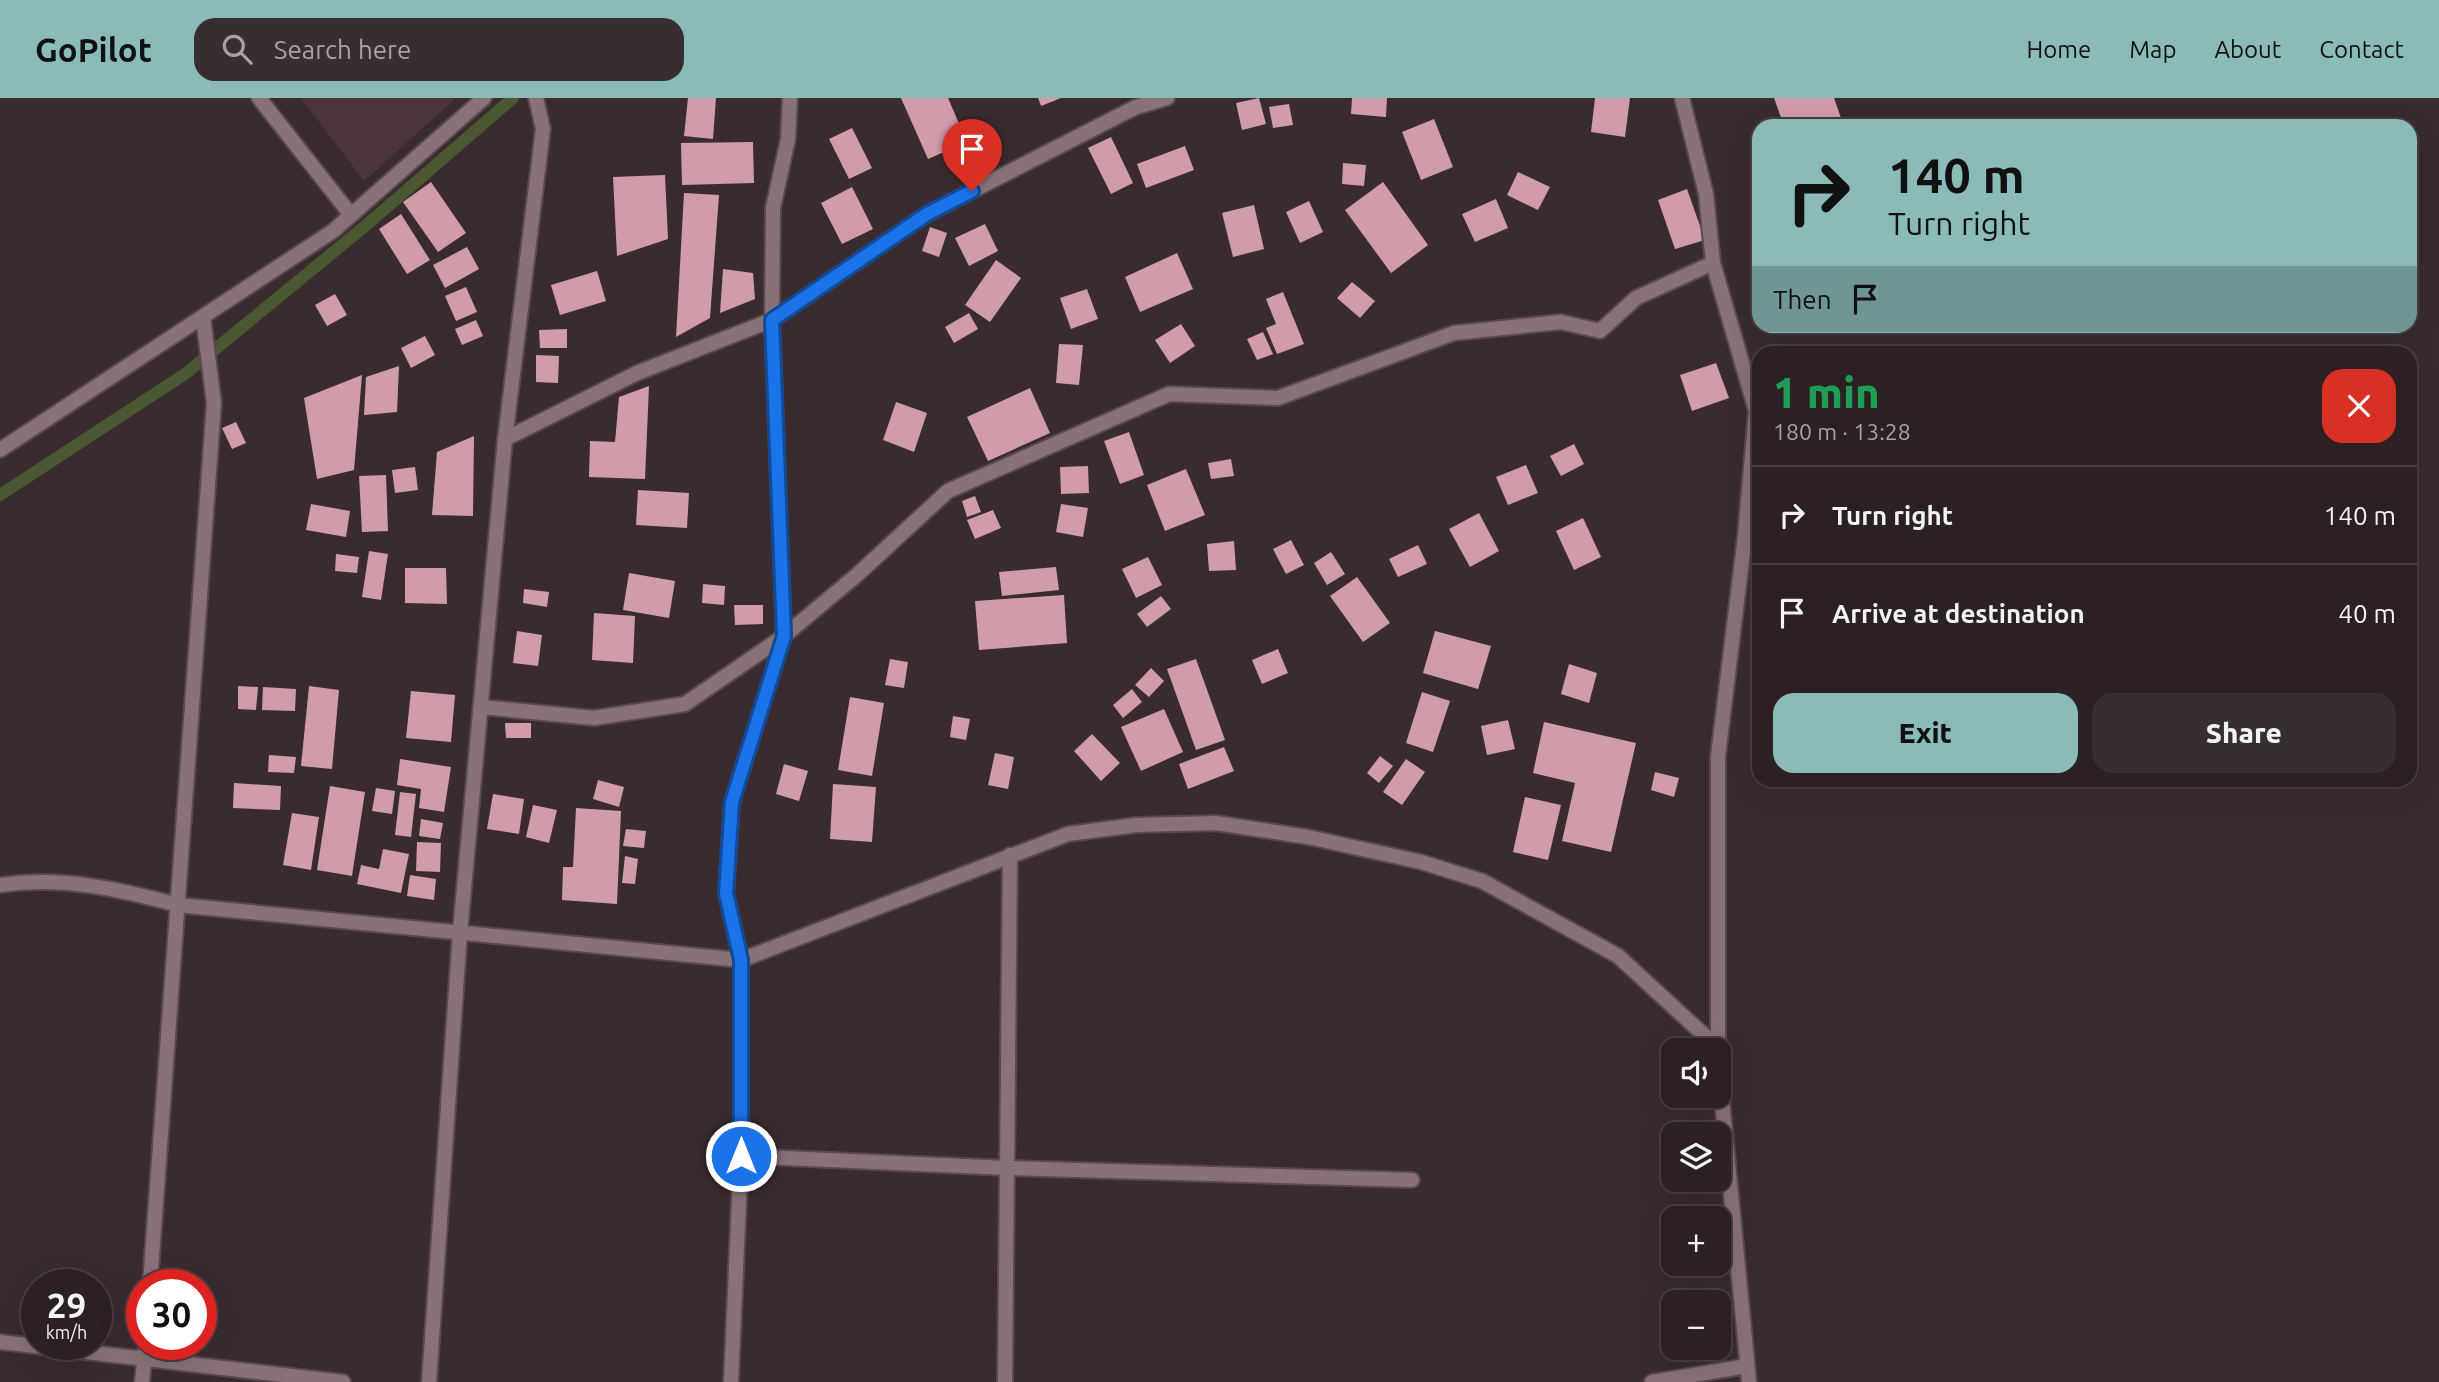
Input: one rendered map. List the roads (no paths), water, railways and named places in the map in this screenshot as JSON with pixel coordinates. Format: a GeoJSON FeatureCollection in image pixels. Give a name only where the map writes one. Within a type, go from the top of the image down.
{"type":"FeatureCollection","features":[{"type":"Feature","properties":{"kind":"street"},"geometry":{"type":"LineString","coordinates":[[259,98],[351,215]]}},
{"type":"Feature","properties":{"kind":"street"},"geometry":{"type":"LineString","coordinates":[[0,450],[333,231],[484,98]]}},
{"type":"Feature","properties":{"kind":"street"},"geometry":{"type":"LineString","coordinates":[[429,1382],[460,932],[505,439],[544,129],[536,98]]}},
{"type":"Feature","properties":{"kind":"street"},"geometry":{"type":"LineString","coordinates":[[731,1382],[741,1156],[741,960],[726,893],[732,802],[784,636],[772,320],[773,208],[789,139],[790,98]]}},
{"type":"Feature","properties":{"kind":"street"},"geometry":{"type":"LineString","coordinates":[[505,439],[637,373],[772,320],[927,214],[1136,107],[1167,98]]}},
{"type":"Feature","properties":{"kind":"street"},"geometry":{"type":"LineString","coordinates":[[1682,98],[1706,194],[1713,263],[1752,397]]}},
{"type":"Feature","properties":{"kind":"street"},"geometry":{"type":"LineString","coordinates":[[481,707],[594,718],[685,704],[784,636],[858,575],[948,491],[1169,394],[1278,398],[1454,333],[1561,322],[1600,331],[1636,298],[1713,263]]}},
{"type":"Feature","properties":{"kind":"street"},"geometry":{"type":"LineString","coordinates":[[151,1269],[214,403],[203,317]]}},
{"type":"Feature","properties":{"kind":"street"},"geometry":{"type":"LineString","coordinates":[[1718,1038],[1718,756],[1752,456]]}},
{"type":"Feature","properties":{"kind":"street"},"geometry":{"type":"LineString","coordinates":[[0,885],[28,881],[113,888],[178,905],[741,960],[1069,834],[1136,825],[1216,823],[1308,837],[1421,862],[1482,881],[1618,956],[1703,1038]]}},
{"type":"Feature","properties":{"kind":"street"},"geometry":{"type":"LineString","coordinates":[[1005,1382],[1010,855]]}},
{"type":"Feature","properties":{"kind":"street"},"geometry":{"type":"LineString","coordinates":[[1723,1108],[1749,1382]]}},
{"type":"Feature","properties":{"kind":"street"},"geometry":{"type":"LineString","coordinates":[[741,1156],[1008,1168],[1412,1180]]}},
{"type":"Feature","properties":{"kind":"street"},"geometry":{"type":"LineString","coordinates":[[0,1342],[126,1358]]}},
{"type":"Feature","properties":{"kind":"street"},"geometry":{"type":"LineString","coordinates":[[142,1382],[145,1360],[343,1382]]}},
{"type":"Feature","properties":{"kind":"street"},"geometry":{"type":"LineString","coordinates":[[1652,1382],[1747,1366]]}},
{"type":"Feature","properties":{"kind":"waterway"},"geometry":{"type":"LineString","coordinates":[[0,495],[185,374],[364,227],[513,98]]}}]}
